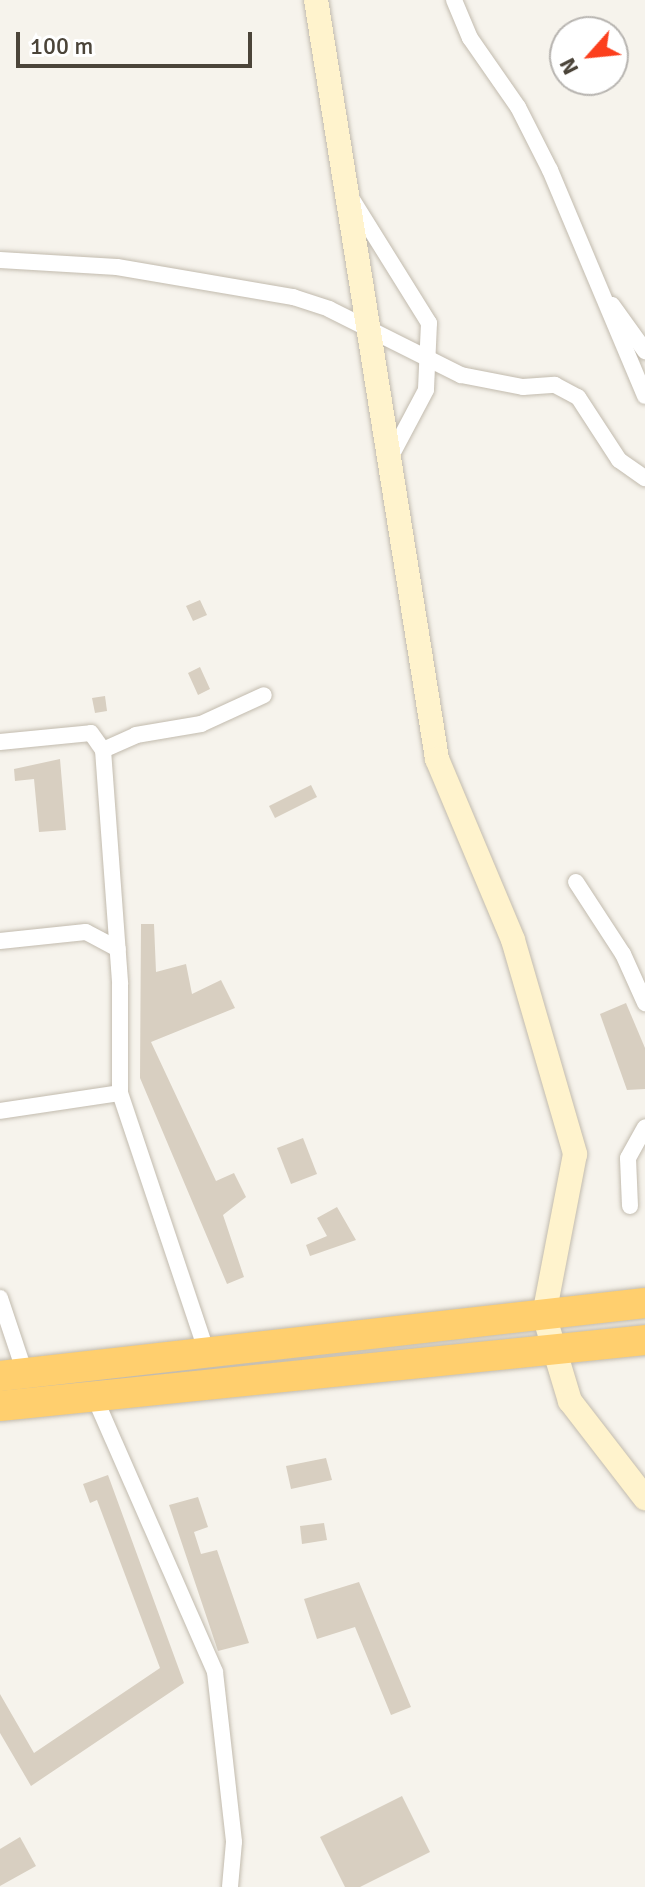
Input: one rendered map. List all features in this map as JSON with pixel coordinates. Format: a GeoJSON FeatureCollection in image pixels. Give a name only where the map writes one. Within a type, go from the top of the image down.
{"type":"FeatureCollection","features":[{"type":"Feature","properties":{"kind":"highway"},"geometry":{"type":"LineString","coordinates":[[12,1374],[645,1303]]}},
{"type":"Feature","properties":{"kind":"highway"},"geometry":{"type":"LineString","coordinates":[[0,1406],[552,1352],[645,1340]]}},
{"type":"Feature","properties":{"kind":"main road"},"geometry":{"type":"LineString","coordinates":[[316,0],[437,759],[513,940],[575,1154],[544,1315],[552,1352],[570,1401],[645,1498]]}},
{"type":"Feature","properties":{"kind":"street"},"geometry":{"type":"LineString","coordinates":[[454,0],[470,38],[518,107],[544,157],[645,391]]}},
{"type":"Feature","properties":{"kind":"street"},"geometry":{"type":"LineString","coordinates":[[346,190],[429,323],[431,359],[426,390],[389,460]]}},
{"type":"Feature","properties":{"kind":"street"},"geometry":{"type":"LineString","coordinates":[[0,260],[117,267],[293,297],[488,381],[566,389],[578,397],[619,460],[645,478]]}},
{"type":"Feature","properties":{"kind":"street"},"geometry":{"type":"LineString","coordinates":[[603,294],[645,351]]}},
{"type":"Feature","properties":{"kind":"street"},"geometry":{"type":"LineString","coordinates":[[103,750],[136,735],[201,724],[264,695]]}},
{"type":"Feature","properties":{"kind":"street"},"geometry":{"type":"LineString","coordinates":[[0,742],[91,733],[103,750],[118,949],[120,1093],[206,1350]]}},
{"type":"Feature","properties":{"kind":"street"},"geometry":{"type":"LineString","coordinates":[[576,882],[623,954],[645,1003]]}},
{"type":"Feature","properties":{"kind":"street"},"geometry":{"type":"LineString","coordinates":[[0,941],[86,932],[118,949]]}},
{"type":"Feature","properties":{"kind":"street"},"geometry":{"type":"LineString","coordinates":[[0,1111],[120,1093]]}},
{"type":"Feature","properties":{"kind":"street"},"geometry":{"type":"LineString","coordinates":[[630,1206],[628,1158],[645,1127]]}},
{"type":"Feature","properties":{"kind":"street"},"geometry":{"type":"LineString","coordinates":[[0,1298],[12,1374]]}},
{"type":"Feature","properties":{"kind":"street"},"geometry":{"type":"LineString","coordinates":[[94,1396],[215,1672],[234,1842],[230,1887]]}},
{"type":"Feature","properties":{"kind":"building"},"geometry":{"type":"Polygon","coordinates":[[[200,600],[207,615],[193,621],[186,606],[200,600]]]}},
{"type":"Feature","properties":{"kind":"building"},"geometry":{"type":"Polygon","coordinates":[[[200,667],[210,689],[198,695],[188,673],[200,667]]]}},
{"type":"Feature","properties":{"kind":"building"},"geometry":{"type":"Polygon","coordinates":[[[105,696],[107,711],[95,713],[92,698],[105,696]]]}},
{"type":"Feature","properties":{"kind":"building"},"geometry":{"type":"Polygon","coordinates":[[[60,759],[66,830],[39,832],[34,779],[15,781],[14,769],[60,759]]]}},
{"type":"Feature","properties":{"kind":"building"},"geometry":{"type":"Polygon","coordinates":[[[311,785],[317,797],[275,818],[269,806],[311,785]]]}},
{"type":"Feature","properties":{"kind":"building"},"geometry":{"type":"Polygon","coordinates":[[[141,924],[154,924],[156,972],[186,964],[192,994],[221,980],[235,1008],[151,1042],[216,1181],[234,1173],[246,1197],[223,1215],[244,1277],[227,1284],[140,1078],[141,924]]]}},
{"type":"Feature","properties":{"kind":"building"},"geometry":{"type":"Polygon","coordinates":[[[626,1003],[645,1048],[645,1089],[627,1090],[600,1014],[626,1003]]]}},
{"type":"Feature","properties":{"kind":"building"},"geometry":{"type":"Polygon","coordinates":[[[303,1138],[317,1174],[291,1184],[277,1148],[303,1138]]]}},
{"type":"Feature","properties":{"kind":"building"},"geometry":{"type":"Polygon","coordinates":[[[337,1207],[356,1240],[310,1256],[306,1245],[327,1236],[317,1218],[337,1207]]]}},
{"type":"Feature","properties":{"kind":"building"},"geometry":{"type":"Polygon","coordinates":[[[326,1458],[332,1480],[291,1489],[286,1466],[326,1458]]]}},
{"type":"Feature","properties":{"kind":"building"},"geometry":{"type":"Polygon","coordinates":[[[108,1475],[184,1683],[31,1786],[0,1733],[0,1694],[34,1753],[160,1668],[97,1500],[90,1503],[83,1484],[108,1475]]]}},
{"type":"Feature","properties":{"kind":"building"},"geometry":{"type":"Polygon","coordinates":[[[198,1497],[208,1527],[194,1532],[201,1554],[217,1550],[249,1643],[218,1651],[169,1505],[198,1497]]]}},
{"type":"Feature","properties":{"kind":"building"},"geometry":{"type":"Polygon","coordinates":[[[324,1523],[327,1540],[302,1544],[300,1526],[324,1523]]]}},
{"type":"Feature","properties":{"kind":"building"},"geometry":{"type":"Polygon","coordinates":[[[359,1582],[411,1707],[391,1715],[355,1627],[317,1639],[304,1599],[359,1582]]]}},
{"type":"Feature","properties":{"kind":"building"},"geometry":{"type":"Polygon","coordinates":[[[402,1796],[430,1852],[360,1887],[345,1887],[320,1837],[402,1796]]]}},
{"type":"Feature","properties":{"kind":"building"},"geometry":{"type":"Polygon","coordinates":[[[20,1837],[36,1866],[0,1886],[0,1849],[20,1837]]]}}]}
